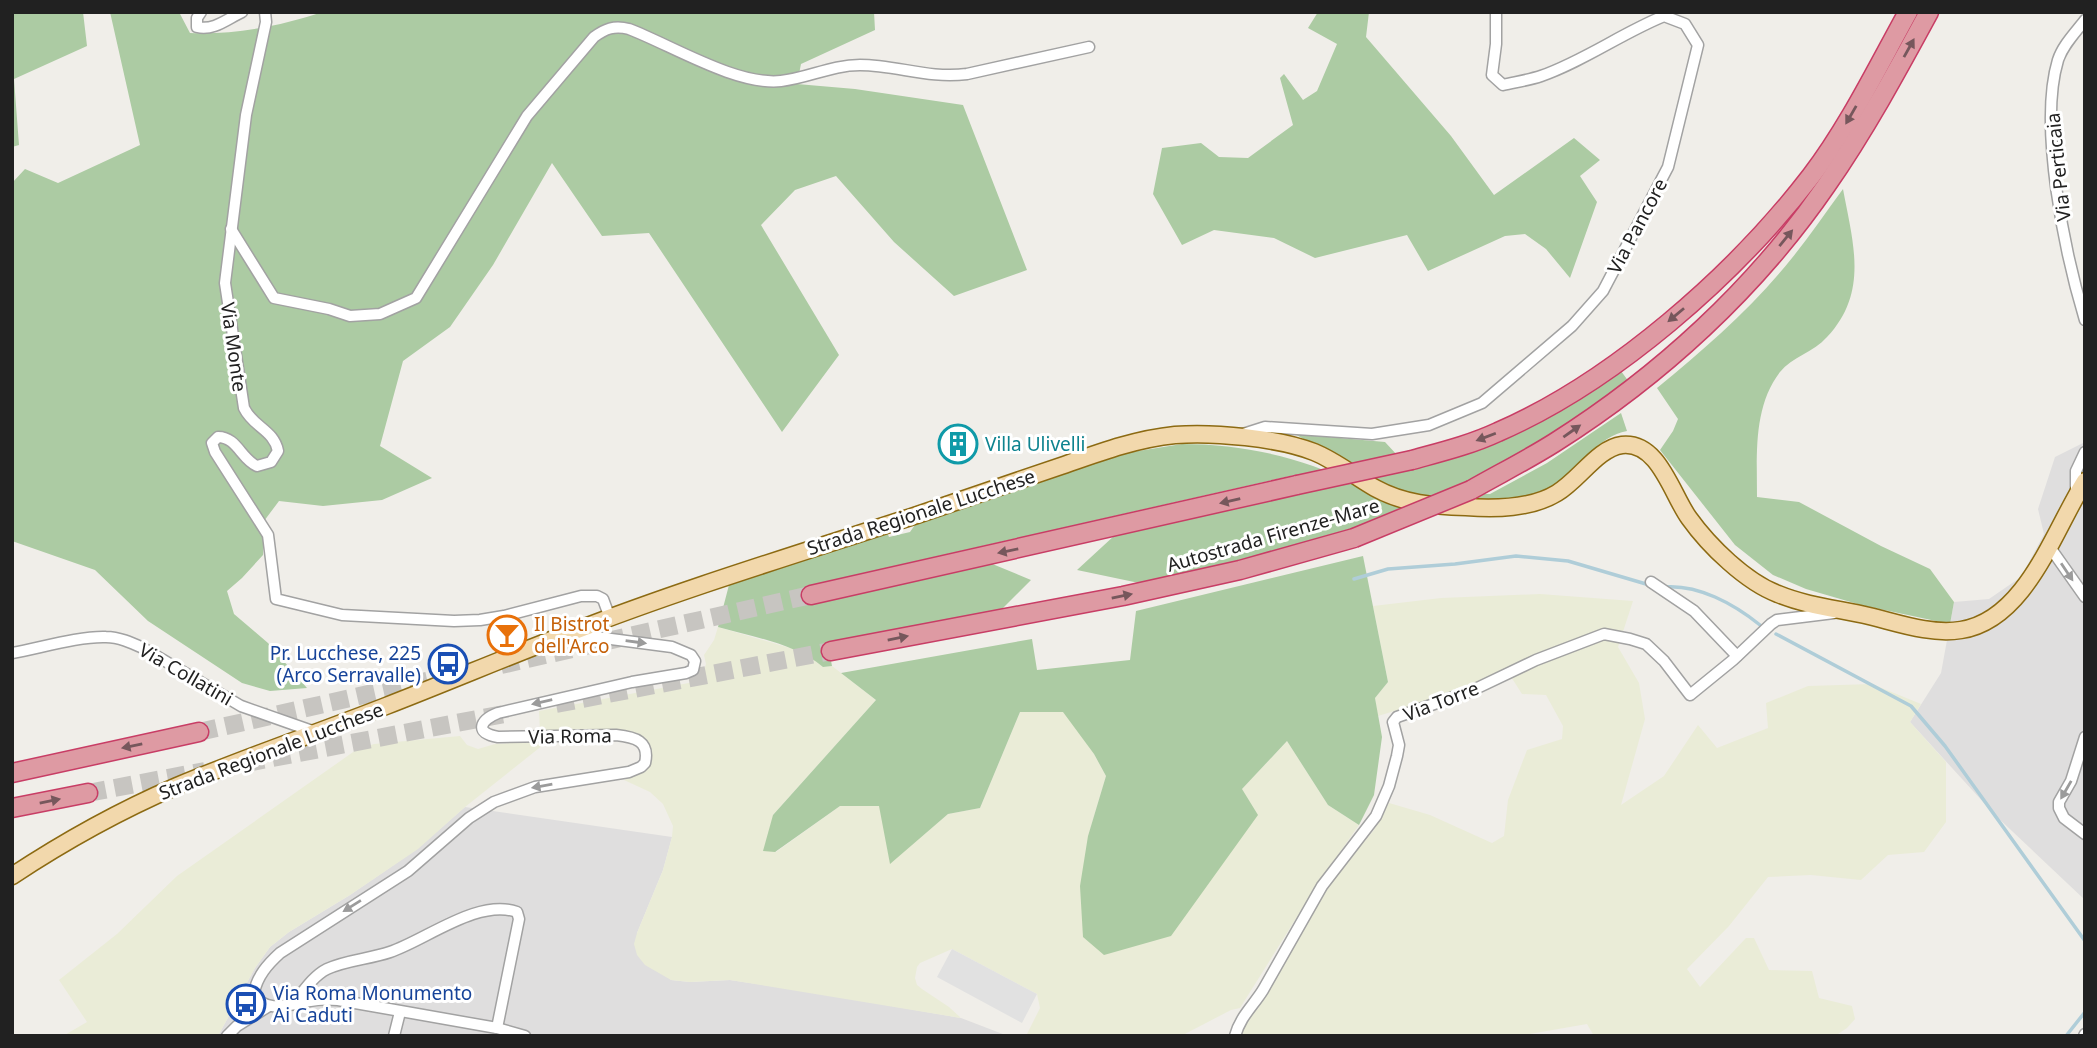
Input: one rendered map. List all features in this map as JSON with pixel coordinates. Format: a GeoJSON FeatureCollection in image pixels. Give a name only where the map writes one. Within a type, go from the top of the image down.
{"type":"FeatureCollection","features":[{"type":"Feature","properties":{"kind":"highway","name":"Autostrada Firenze-Mare"},"geometry":{"type":"LineString","coordinates":[[811,595],[1412,460],[1495,434],[1569,395],[1634,350],[1718,278],[1762,233],[1812,175],[1849,119],[1908,12]]}},
{"type":"Feature","properties":{"kind":"highway","name":"Autostrada Firenze-Mare"},"geometry":{"type":"LineString","coordinates":[[831,651],[1123,596],[1240,570],[1354,538],[1471,490],[1555,442],[1615,402],[1690,342],[1779,247],[1827,185],[1881,100],[1929,12]]}},
{"type":"Feature","properties":{"kind":"highway"},"geometry":{"type":"LineString","coordinates":[[12,773],[199,732]]}},
{"type":"Feature","properties":{"kind":"highway"},"geometry":{"type":"LineString","coordinates":[[12,808],[88,793]]}},
{"type":"Feature","properties":{"kind":"main road","name":"Strada Regionale Lucchese"},"geometry":{"type":"LineString","coordinates":[[12,876],[86,830],[181,784],[569,633],[779,559],[1114,448],[1177,435],[1290,445],[1333,461],[1380,490],[1409,502],[1483,508],[1542,500],[1572,482],[1605,451],[1618,445],[1629,444],[1651,454],[1688,517],[1743,574],[1771,592],[1805,603],[1932,631],[1963,630],[1989,620],[2008,605],[2025,586],[2085,481]]}},
{"type":"Feature","properties":{"kind":"street"},"geometry":{"type":"LineString","coordinates":[[201,12],[197,18],[197,27],[206,29],[242,12]]}},
{"type":"Feature","properties":{"kind":"street","name":"Via Monte"},"geometry":{"type":"LineString","coordinates":[[265,12],[264,29],[246,115],[225,283],[241,398],[247,416],[273,438],[278,451],[271,462],[257,466],[246,460],[228,438],[223,436],[215,439],[212,448],[268,535],[276,599],[342,615],[454,621],[491,619],[593,595],[603,599],[610,618]]}},
{"type":"Feature","properties":{"kind":"street","name":"Via Pancore"},"geometry":{"type":"LineString","coordinates":[[1233,438],[1265,427],[1372,434],[1429,425],[1482,402],[1572,326],[1603,291],[1668,167],[1698,45],[1685,24],[1664,16],[1541,76],[1503,85],[1492,75],[1496,12]]}},
{"type":"Feature","properties":{"kind":"street","name":"Via Perticaia"},"geometry":{"type":"LineString","coordinates":[[2085,20],[2064,47],[2059,60],[2053,86],[2051,116],[2057,184],[2067,247],[2085,320]]}},
{"type":"Feature","properties":{"kind":"street"},"geometry":{"type":"LineString","coordinates":[[231,229],[274,298],[330,309],[350,316],[380,314],[416,298],[527,116],[593,37],[612,27],[629,29],[725,70],[762,81],[781,81],[857,65],[875,65],[947,77],[1089,47]]}},
{"type":"Feature","properties":{"kind":"street"},"geometry":{"type":"LineString","coordinates":[[2076,496],[2076,471],[2085,452]]}},
{"type":"Feature","properties":{"kind":"street"},"geometry":{"type":"LineString","coordinates":[[2049,546],[2085,597]]}},
{"type":"Feature","properties":{"kind":"street"},"geometry":{"type":"LineString","coordinates":[[1651,582],[1694,611],[1737,656],[1777,620],[1849,612]]}},
{"type":"Feature","properties":{"kind":"street","name":"Via Roma"},"geometry":{"type":"LineString","coordinates":[[269,1006],[257,999],[254,989],[275,957],[408,872],[477,812],[525,790],[629,772],[645,763],[646,748],[637,740],[628,737],[498,737],[486,735],[483,731],[482,723],[486,719],[508,710],[632,682],[686,673],[693,670],[695,665],[691,655],[672,647],[569,633]]}},
{"type":"Feature","properties":{"kind":"street","name":"Via Torre"},"geometry":{"type":"LineString","coordinates":[[1235,1036],[1243,1015],[1263,990],[1322,886],[1376,816],[1389,786],[1397,756],[1399,745],[1394,723],[1397,717],[1471,691],[1536,660],[1604,634],[1646,644],[1664,661],[1690,695],[1737,656]]}},
{"type":"Feature","properties":{"kind":"street","name":"Via Collatini"},"geometry":{"type":"LineString","coordinates":[[12,653],[90,638],[108,637],[128,641],[162,658],[241,706],[315,733]]}},
{"type":"Feature","properties":{"kind":"street"},"geometry":{"type":"LineString","coordinates":[[2085,737],[2071,780],[2059,802],[2064,818],[2085,834]]}},
{"type":"Feature","properties":{"kind":"street"},"geometry":{"type":"LineString","coordinates":[[293,1004],[317,977],[329,968],[379,956],[482,912],[506,909],[517,912],[519,922],[494,1030]]}},
{"type":"Feature","properties":{"kind":"street"},"geometry":{"type":"LineString","coordinates":[[227,1036],[237,1026],[269,1006],[319,999],[338,1000],[525,1036]]}},
{"type":"Feature","properties":{"kind":"street"},"geometry":{"type":"LineString","coordinates":[[394,1036],[400,1012]]}},
{"type":"Feature","properties":{"kind":"shaded area"},"geometry":{"type":"Polygon","coordinates":[[[2085,442],[2085,900],[1995,815],[1910,722],[1941,673],[1954,602],[1989,599],[2021,577],[2044,534],[2038,509],[2055,457],[2085,442]]]}},
{"type":"Feature","properties":{"kind":"shaded area"},"geometry":{"type":"Polygon","coordinates":[[[465,807],[672,837],[663,870],[637,933],[671,980],[730,980],[799,990],[961,1018],[1008,1036],[218,1036],[255,968],[270,947],[417,849],[465,807]]]}},
{"type":"Feature","properties":{"kind":"shaded area"},"geometry":{"type":"Polygon","coordinates":[[[952,949],[1037,994],[1022,1023],[937,977],[952,949]]]}},
{"type":"Feature","properties":{"kind":"green space"},"geometry":{"type":"Polygon","coordinates":[[[12,12],[83,12],[87,46],[14,79],[19,145],[12,147],[12,12]]]}},
{"type":"Feature","properties":{"kind":"green space"},"geometry":{"type":"Polygon","coordinates":[[[110,12],[179,12],[190,33],[223,33],[291,21],[322,12],[874,12],[875,30],[801,64],[797,84],[855,89],[963,105],[1027,270],[954,296],[894,242],[836,176],[795,190],[761,225],[839,355],[782,432],[649,233],[602,236],[552,163],[493,265],[450,327],[403,361],[380,446],[432,478],[382,500],[323,506],[279,501],[264,521],[263,555],[227,591],[234,614],[268,643],[307,688],[270,691],[242,683],[148,621],[95,570],[12,541],[12,183],[25,169],[58,183],[140,145],[110,12]]]}},
{"type":"Feature","properties":{"kind":"green space"},"geometry":{"type":"Polygon","coordinates":[[[1318,12],[1369,12],[1366,37],[1451,136],[1494,195],[1574,138],[1600,160],[1580,176],[1597,202],[1570,278],[1546,249],[1525,234],[1505,236],[1428,271],[1407,235],[1315,258],[1274,238],[1214,230],[1182,245],[1153,194],[1162,148],[1201,143],[1219,157],[1248,158],[1293,125],[1280,78],[1284,74],[1303,100],[1317,91],[1337,44],[1308,28],[1318,12]]]}},
{"type":"Feature","properties":{"kind":"green space"},"geometry":{"type":"Polygon","coordinates":[[[1843,189],[1851,229],[1854,266],[1849,302],[1827,337],[1785,367],[1771,386],[1758,432],[1757,497],[1799,502],[1930,569],[1954,602],[1950,624],[1861,605],[1806,589],[1773,575],[1735,545],[1660,450],[1678,419],[1657,388],[1711,342],[1777,276],[1843,189]]]}},
{"type":"Feature","properties":{"kind":"green space"},"geometry":{"type":"Polygon","coordinates":[[[1621,371],[1629,382],[1584,414],[1509,461],[1447,493],[1490,494],[1547,463],[1621,413],[1627,431],[1599,445],[1560,483],[1525,497],[1478,501],[1410,493],[1368,476],[1295,434],[1385,442],[1410,469],[1531,424],[1574,402],[1621,371]]]}},
{"type":"Feature","properties":{"kind":"green space"},"geometry":{"type":"Polygon","coordinates":[[[1182,444],[1248,449],[1281,456],[1325,471],[1406,509],[1288,547],[1139,583],[1077,570],[1115,535],[1304,491],[1299,474],[807,586],[810,603],[990,563],[1031,580],[1001,610],[828,645],[832,666],[823,667],[786,646],[718,627],[729,585],[887,532],[889,537],[910,532],[917,522],[1126,453],[1182,444]]]}},
{"type":"Feature","properties":{"kind":"green space"},"geometry":{"type":"Polygon","coordinates":[[[1363,556],[1388,682],[1375,698],[1382,737],[1374,795],[1359,825],[1328,805],[1287,741],[1242,789],[1258,815],[1171,936],[1104,955],[1083,937],[1080,886],[1088,836],[1106,776],[1094,754],[1063,712],[1020,712],[980,808],[948,814],[890,864],[879,806],[840,806],[775,852],[763,851],[773,815],[876,700],[841,673],[1032,639],[1037,670],[1130,660],[1136,611],[1363,556]]]}},
{"type":"Feature","properties":{"kind":"green space"},"geometry":{"type":"Polygon","coordinates":[[[1540,594],[1633,601],[1618,647],[1639,683],[1645,719],[1621,805],[1664,776],[1698,725],[1717,748],[1768,728],[1766,703],[1808,686],[1872,684],[1921,704],[1910,722],[1946,762],[1946,822],[1924,852],[1888,855],[1861,880],[1811,875],[1768,877],[1729,926],[1687,969],[1700,987],[1746,938],[1754,938],[1769,970],[1812,971],[1819,998],[1852,1006],[1855,1019],[1835,1036],[1594,1036],[1587,1024],[1518,1036],[1240,1036],[1245,1017],[1258,1009],[1333,879],[1374,830],[1389,803],[1430,815],[1492,843],[1504,836],[1508,800],[1527,750],[1562,739],[1563,726],[1546,695],[1522,694],[1506,669],[1447,695],[1378,716],[1375,698],[1388,682],[1373,606],[1441,598],[1540,594]]]}},
{"type":"Feature","properties":{"kind":"green space"},"geometry":{"type":"Polygon","coordinates":[[[718,627],[797,650],[823,667],[832,666],[876,700],[773,815],[776,852],[840,806],[880,806],[890,863],[948,814],[980,808],[1020,712],[1064,712],[1094,754],[1106,776],[1088,836],[1242,789],[1287,741],[1328,805],[1359,825],[1317,885],[1240,1008],[1181,1036],[1026,1036],[1040,1008],[1037,994],[952,949],[920,963],[915,978],[917,985],[961,1018],[730,980],[671,980],[645,965],[637,955],[634,944],[663,870],[673,826],[663,804],[650,792],[624,780],[646,771],[652,757],[651,747],[645,738],[626,732],[540,731],[539,711],[694,682],[702,676],[706,664],[704,655],[714,640],[718,627]]]}},
{"type":"Feature","properties":{"kind":"green space"},"geometry":{"type":"Polygon","coordinates":[[[460,736],[467,745],[478,749],[495,744],[548,741],[465,807],[418,849],[270,947],[255,968],[218,1036],[63,1036],[87,1022],[59,980],[117,934],[177,876],[356,750],[374,744],[460,736]]]}},
{"type":"Feature","properties":{"kind":"waterway"},"geometry":{"type":"LineString","coordinates":[[1354,579],[1388,569],[1516,556],[1568,561],[1646,584]]}},
{"type":"Feature","properties":{"kind":"waterway"},"geometry":{"type":"LineString","coordinates":[[1664,587],[1690,589],[1715,597],[1760,625]]}},
{"type":"Feature","properties":{"kind":"waterway"},"geometry":{"type":"LineString","coordinates":[[1776,634],[1911,706],[1945,746],[2085,941]]}},
{"type":"Feature","properties":{"kind":"waterway"},"geometry":{"type":"LineString","coordinates":[[2066,1036],[2085,1012]]}},
{"type":"Feature","properties":{"kind":"tunnel"},"geometry":{"type":"LineString","coordinates":[[501,665],[811,595]]}},
{"type":"Feature","properties":{"kind":"tunnel"},"geometry":{"type":"LineString","coordinates":[[556,704],[831,651]]}},
{"type":"Feature","properties":{"kind":"tunnel"},"geometry":{"type":"LineString","coordinates":[[199,732],[449,676]]}},
{"type":"Feature","properties":{"kind":"tunnel"},"geometry":{"type":"LineString","coordinates":[[246,763],[504,714]]}},
{"type":"Feature","properties":{"kind":"tunnel"},"geometry":{"type":"LineString","coordinates":[[88,793],[205,771]]}},
{"type":"Feature","properties":{"kind":"place","name":"Villa Ulivelli"},"geometry":{"type":"Point","coordinates":[958,444]}},
{"type":"Feature","properties":{"kind":"place","name":"Il Bistrot dell'Arco"},"geometry":{"type":"Point","coordinates":[507,635]}},
{"type":"Feature","properties":{"kind":"place","name":"Pr. Lucchese, 225 (Arco Serravalle)"},"geometry":{"type":"Point","coordinates":[448,664]}},
{"type":"Feature","properties":{"kind":"place","name":"Via Roma Monumento Ai Caduti"},"geometry":{"type":"Point","coordinates":[246,1004]}}]}
